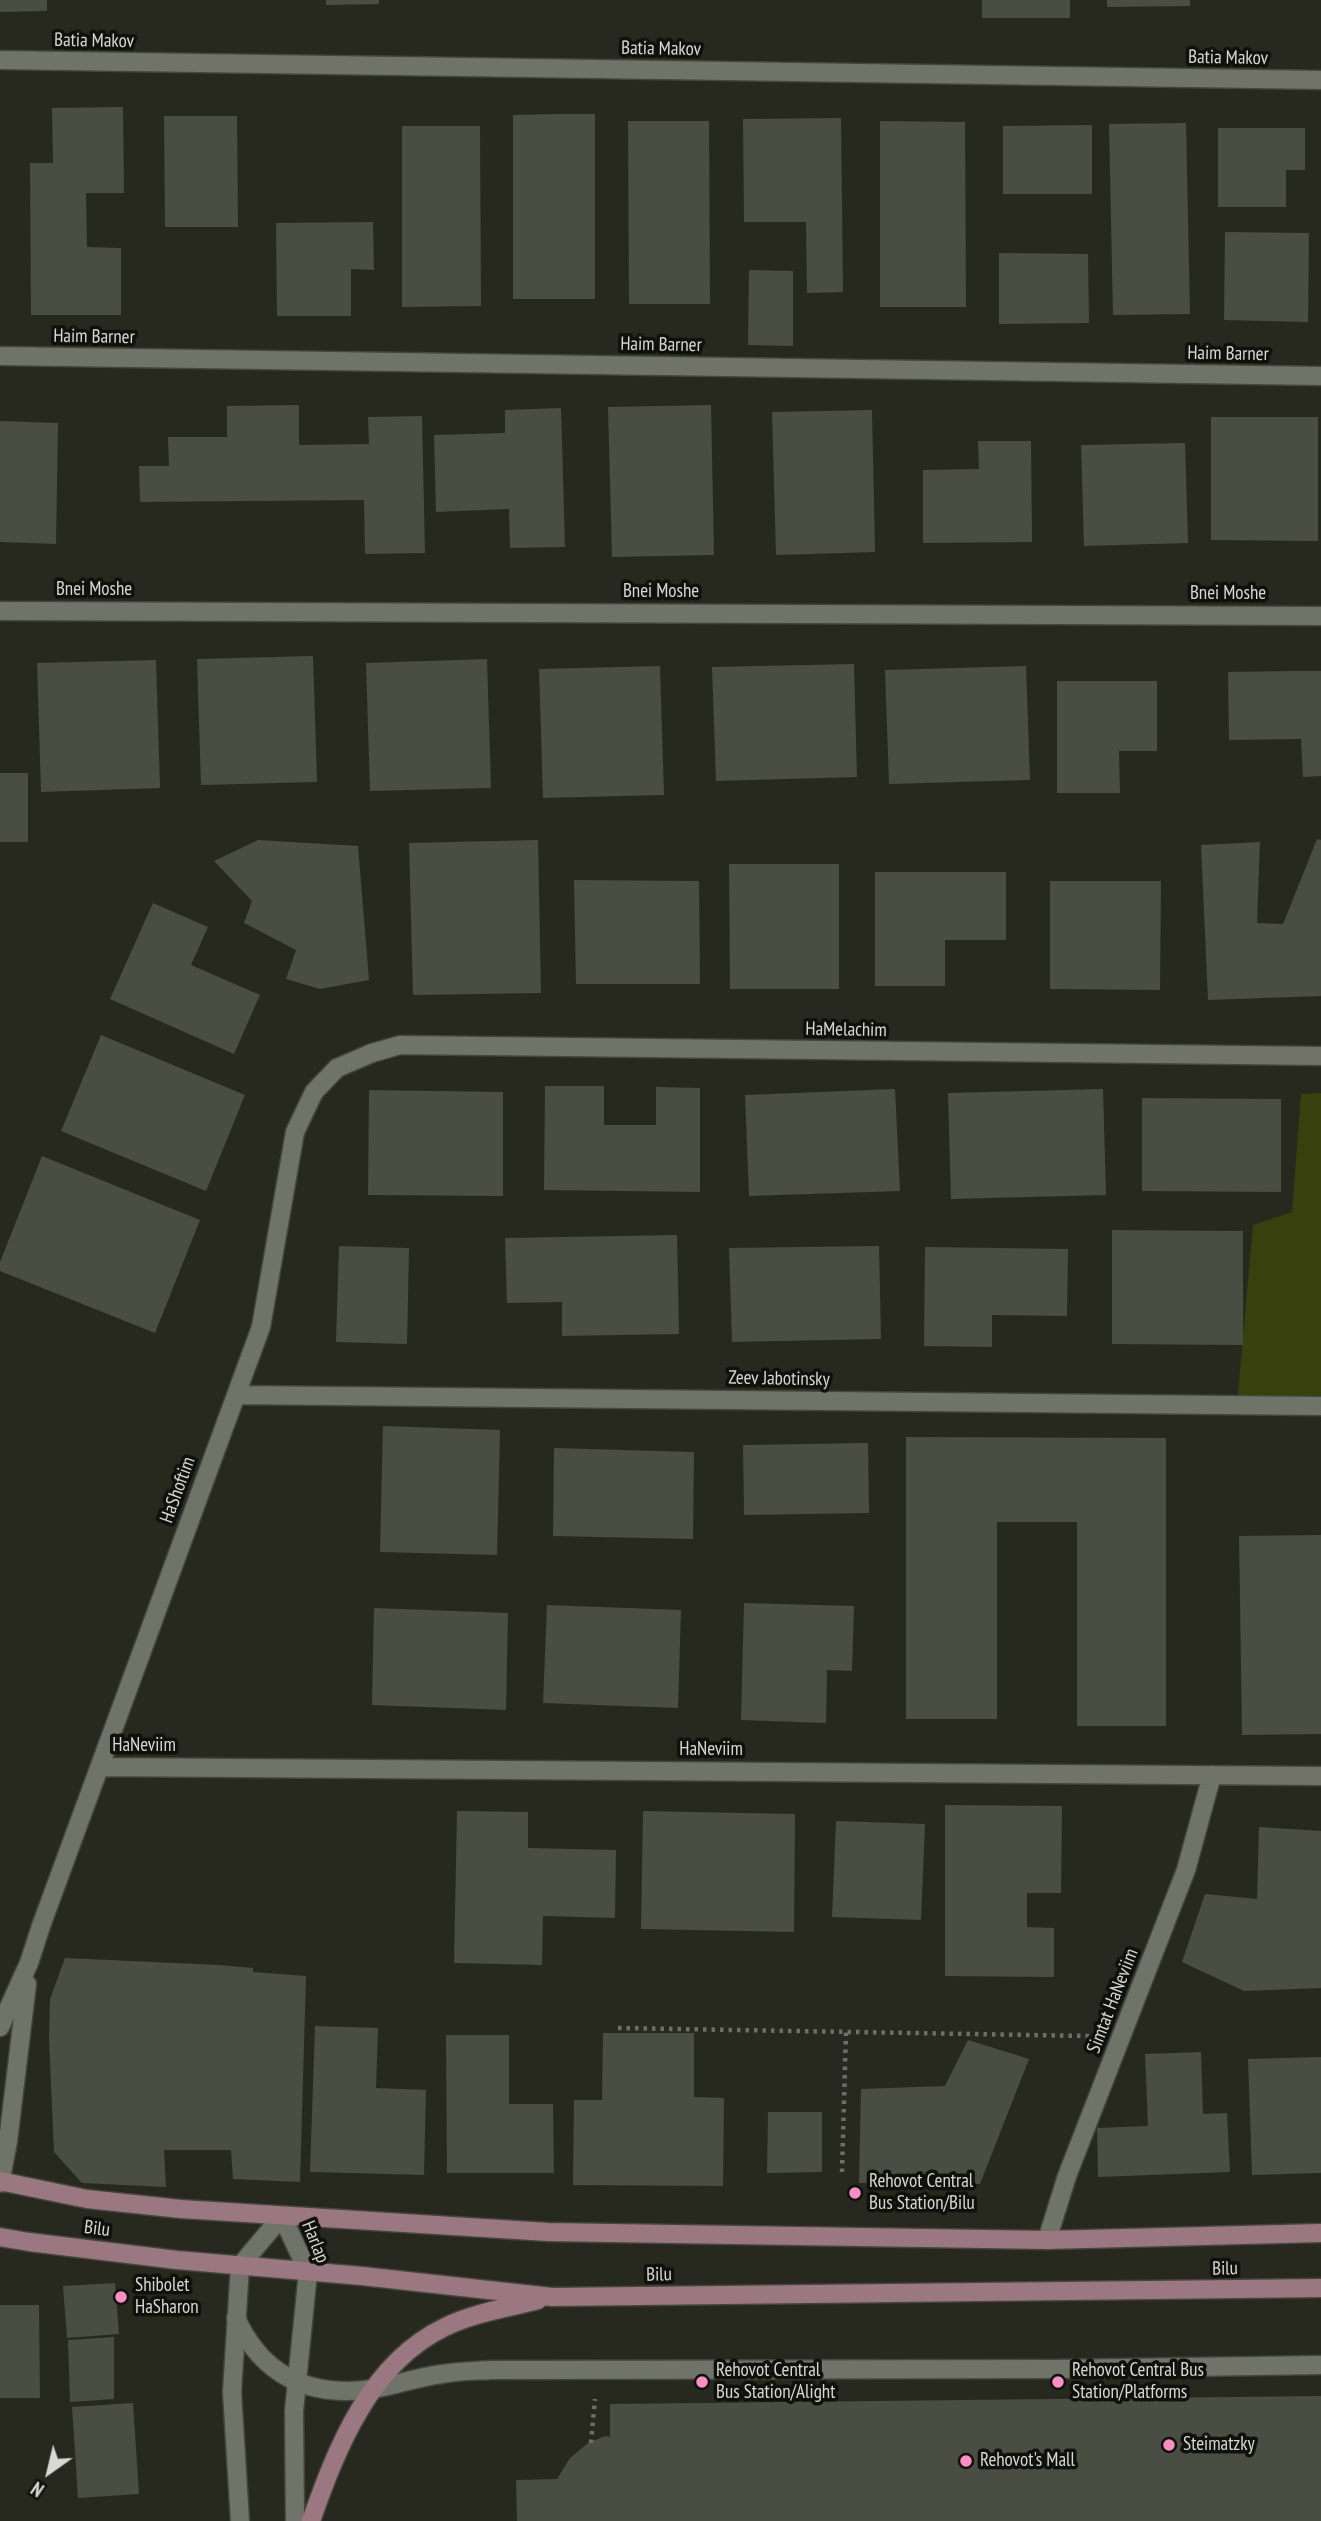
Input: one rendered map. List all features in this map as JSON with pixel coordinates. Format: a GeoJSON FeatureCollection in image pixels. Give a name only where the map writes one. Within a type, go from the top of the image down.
{"type":"FeatureCollection","features":[{"type":"Feature","properties":{"kind":"street","name":"Batia Makov"},"geometry":{"type":"LineString","coordinates":[[0,60],[1321,80]]}},
{"type":"Feature","properties":{"kind":"street","name":"Haim Barner"},"geometry":{"type":"LineString","coordinates":[[0,356],[1321,376]]}},
{"type":"Feature","properties":{"kind":"street","name":"Bnei Moshe"},"geometry":{"type":"LineString","coordinates":[[0,611],[1321,616]]}},
{"type":"Feature","properties":{"kind":"street","name":"HaMelachim"},"geometry":{"type":"LineString","coordinates":[[372,1053],[400,1045],[1321,1056]]}},
{"type":"Feature","properties":{"kind":"street","name":"HaShoftim"},"geometry":{"type":"LineString","coordinates":[[0,2027],[29,1963],[261,1327],[295,1132],[314,1092],[337,1068],[372,1053]]}},
{"type":"Feature","properties":{"kind":"street","name":"Zeev Jabotinsky"},"geometry":{"type":"LineString","coordinates":[[236,1395],[1321,1406]]}},
{"type":"Feature","properties":{"kind":"street","name":"HaNeviim"},"geometry":{"type":"LineString","coordinates":[[100,1767],[1321,1776]]}},
{"type":"Feature","properties":{"kind":"street","name":"Simtat HaNeviim"},"geometry":{"type":"LineString","coordinates":[[1047,2239],[1067,2176],[1186,1870],[1212,1775]]}},
{"type":"Feature","properties":{"kind":"street","name":"HaShoftim"},"geometry":{"type":"LineString","coordinates":[[0,2182],[8,2140],[29,1963]]}},
{"type":"Feature","properties":{"kind":"street","name":"Bilu"},"geometry":{"type":"LineString","coordinates":[[0,2182],[87,2199],[181,2209],[548,2232],[1047,2239],[1321,2233]]}},
{"type":"Feature","properties":{"kind":"street","name":"Harlap"},"geometry":{"type":"LineString","coordinates":[[240,2266],[282,2216],[308,2272],[296,2381],[295,2521]]}},
{"type":"Feature","properties":{"kind":"street","name":"Bilu"},"geometry":{"type":"LineString","coordinates":[[0,2236],[85,2249],[552,2297],[1321,2288]]}},
{"type":"Feature","properties":{"kind":"street"},"geometry":{"type":"LineString","coordinates":[[240,2266],[232,2392],[240,2521]]}},
{"type":"Feature","properties":{"kind":"street"},"geometry":{"type":"LineString","coordinates":[[311,2521],[329,2468],[373,2389],[398,2357],[446,2326],[491,2311],[552,2297]]}},
{"type":"Feature","properties":{"kind":"street"},"geometry":{"type":"LineString","coordinates":[[236,2318],[244,2336],[264,2361],[296,2381],[322,2388],[373,2389],[442,2374],[490,2370],[1045,2370],[1321,2365]]}},
{"type":"Feature","properties":{"kind":"path"},"geometry":{"type":"LineString","coordinates":[[618,2028],[1121,2037]]}},
{"type":"Feature","properties":{"kind":"path"},"geometry":{"type":"LineString","coordinates":[[842,2172],[846,2032]]}},
{"type":"Feature","properties":{"kind":"path"},"geometry":{"type":"LineString","coordinates":[[591,2443],[595,2398],[606,2397]]}},
{"type":"Feature","properties":{"kind":"green space"},"geometry":{"type":"Polygon","coordinates":[[[1321,1093],[1321,1399],[1237,1405],[1253,1225],[1292,1212],[1301,1094],[1321,1093]]]}},
{"type":"Feature","properties":{"kind":"building"},"geometry":{"type":"Polygon","coordinates":[[[0,0],[47,0],[47,11],[0,12],[0,0]]]}},
{"type":"Feature","properties":{"kind":"building"},"geometry":{"type":"Polygon","coordinates":[[[326,0],[379,0],[379,4],[326,5],[326,0]]]}},
{"type":"Feature","properties":{"kind":"building"},"geometry":{"type":"Polygon","coordinates":[[[982,0],[1070,0],[1070,18],[982,18],[982,0]]]}},
{"type":"Feature","properties":{"kind":"building"},"geometry":{"type":"Polygon","coordinates":[[[1107,0],[1190,0],[1190,6],[1107,7],[1107,0]]]}},
{"type":"Feature","properties":{"kind":"building"},"geometry":{"type":"Polygon","coordinates":[[[123,107],[124,193],[86,193],[87,247],[121,248],[121,315],[31,315],[30,163],[53,163],[52,108],[123,107]]]}},
{"type":"Feature","properties":{"kind":"building"},"geometry":{"type":"Polygon","coordinates":[[[595,114],[595,299],[513,299],[513,115],[595,114]]]}},
{"type":"Feature","properties":{"kind":"building"},"geometry":{"type":"Polygon","coordinates":[[[164,116],[237,116],[238,227],[165,227],[164,116]]]}},
{"type":"Feature","properties":{"kind":"building"},"geometry":{"type":"Polygon","coordinates":[[[841,118],[843,292],[807,293],[806,222],[744,222],[743,119],[841,118]]]}},
{"type":"Feature","properties":{"kind":"building"},"geometry":{"type":"Polygon","coordinates":[[[628,121],[709,121],[710,304],[629,304],[628,121]]]}},
{"type":"Feature","properties":{"kind":"building"},"geometry":{"type":"Polygon","coordinates":[[[880,121],[965,122],[966,307],[880,307],[880,121]]]}},
{"type":"Feature","properties":{"kind":"building"},"geometry":{"type":"Polygon","coordinates":[[[1186,123],[1190,314],[1113,315],[1109,124],[1186,123]]]}},
{"type":"Feature","properties":{"kind":"building"},"geometry":{"type":"Polygon","coordinates":[[[1092,125],[1092,194],[1003,194],[1003,126],[1092,125]]]}},
{"type":"Feature","properties":{"kind":"building"},"geometry":{"type":"Polygon","coordinates":[[[402,126],[480,126],[481,306],[402,307],[402,126]]]}},
{"type":"Feature","properties":{"kind":"building"},"geometry":{"type":"Polygon","coordinates":[[[1218,128],[1305,128],[1305,170],[1286,170],[1286,207],[1218,207],[1218,128]]]}},
{"type":"Feature","properties":{"kind":"building"},"geometry":{"type":"Polygon","coordinates":[[[373,222],[374,270],[351,269],[351,316],[277,316],[276,223],[373,222]]]}},
{"type":"Feature","properties":{"kind":"building"},"geometry":{"type":"Polygon","coordinates":[[[1225,232],[1309,233],[1308,322],[1224,320],[1225,232]]]}},
{"type":"Feature","properties":{"kind":"building"},"geometry":{"type":"Polygon","coordinates":[[[999,253],[1088,254],[1089,323],[999,324],[999,253]]]}},
{"type":"Feature","properties":{"kind":"building"},"geometry":{"type":"Polygon","coordinates":[[[749,270],[793,271],[793,346],[748,345],[749,270]]]}},
{"type":"Feature","properties":{"kind":"building"},"geometry":{"type":"Polygon","coordinates":[[[299,405],[299,445],[369,444],[368,417],[422,416],[425,553],[365,554],[364,500],[140,502],[139,466],[169,466],[168,437],[227,437],[227,406],[299,405]]]}},
{"type":"Feature","properties":{"kind":"building"},"geometry":{"type":"Polygon","coordinates":[[[711,405],[714,555],[612,557],[608,407],[711,405]]]}},
{"type":"Feature","properties":{"kind":"building"},"geometry":{"type":"Polygon","coordinates":[[[561,408],[565,547],[510,548],[509,509],[436,512],[434,435],[505,433],[505,410],[561,408]]]}},
{"type":"Feature","properties":{"kind":"building"},"geometry":{"type":"Polygon","coordinates":[[[872,410],[875,552],[776,555],[772,412],[872,410]]]}},
{"type":"Feature","properties":{"kind":"building"},"geometry":{"type":"Polygon","coordinates":[[[1211,417],[1318,417],[1318,541],[1211,540],[1211,417]]]}},
{"type":"Feature","properties":{"kind":"building"},"geometry":{"type":"Polygon","coordinates":[[[0,421],[58,423],[56,544],[0,542],[0,421]]]}},
{"type":"Feature","properties":{"kind":"building"},"geometry":{"type":"Polygon","coordinates":[[[978,441],[1031,441],[1032,542],[923,543],[923,470],[979,469],[978,441]]]}},
{"type":"Feature","properties":{"kind":"building"},"geometry":{"type":"Polygon","coordinates":[[[1185,443],[1188,543],[1084,546],[1081,445],[1185,443]]]}},
{"type":"Feature","properties":{"kind":"building"},"geometry":{"type":"Polygon","coordinates":[[[313,656],[317,782],[201,785],[197,659],[313,656]]]}},
{"type":"Feature","properties":{"kind":"building"},"geometry":{"type":"Polygon","coordinates":[[[487,659],[491,788],[370,791],[366,663],[487,659]]]}},
{"type":"Feature","properties":{"kind":"building"},"geometry":{"type":"Polygon","coordinates":[[[156,660],[160,788],[41,792],[37,663],[156,660]]]}},
{"type":"Feature","properties":{"kind":"building"},"geometry":{"type":"Polygon","coordinates":[[[854,664],[857,777],[716,781],[712,667],[854,664]]]}},
{"type":"Feature","properties":{"kind":"building"},"geometry":{"type":"Polygon","coordinates":[[[660,666],[664,795],[543,798],[539,669],[660,666]]]}},
{"type":"Feature","properties":{"kind":"building"},"geometry":{"type":"Polygon","coordinates":[[[1026,666],[1030,780],[889,784],[885,670],[1026,666]]]}},
{"type":"Feature","properties":{"kind":"building"},"geometry":{"type":"Polygon","coordinates":[[[1321,671],[1321,776],[1303,777],[1301,739],[1229,740],[1228,672],[1321,671]]]}},
{"type":"Feature","properties":{"kind":"building"},"geometry":{"type":"Polygon","coordinates":[[[1057,681],[1157,681],[1157,751],[1119,751],[1120,793],[1057,793],[1057,681]]]}},
{"type":"Feature","properties":{"kind":"building"},"geometry":{"type":"Polygon","coordinates":[[[0,773],[28,773],[28,842],[0,842],[0,773]]]}},
{"type":"Feature","properties":{"kind":"building"},"geometry":{"type":"Polygon","coordinates":[[[1317,839],[1321,840],[1321,996],[1208,1000],[1201,845],[1260,842],[1257,923],[1283,924],[1317,839]]]}},
{"type":"Feature","properties":{"kind":"building"},"geometry":{"type":"Polygon","coordinates":[[[258,840],[358,846],[369,980],[320,989],[286,979],[296,950],[244,923],[252,901],[214,861],[258,840]]]}},
{"type":"Feature","properties":{"kind":"building"},"geometry":{"type":"Polygon","coordinates":[[[538,840],[541,993],[413,995],[409,843],[538,840]]]}},
{"type":"Feature","properties":{"kind":"building"},"geometry":{"type":"Polygon","coordinates":[[[729,864],[839,864],[839,989],[730,989],[729,864]]]}},
{"type":"Feature","properties":{"kind":"building"},"geometry":{"type":"Polygon","coordinates":[[[875,872],[1006,872],[1006,940],[945,940],[945,986],[875,986],[875,872]]]}},
{"type":"Feature","properties":{"kind":"building"},"geometry":{"type":"Polygon","coordinates":[[[574,880],[699,881],[700,984],[576,984],[574,880]]]}},
{"type":"Feature","properties":{"kind":"building"},"geometry":{"type":"Polygon","coordinates":[[[1050,881],[1161,881],[1160,990],[1050,989],[1050,881]]]}},
{"type":"Feature","properties":{"kind":"building"},"geometry":{"type":"Polygon","coordinates":[[[153,903],[208,927],[191,965],[260,995],[234,1054],[110,999],[153,903]]]}},
{"type":"Feature","properties":{"kind":"building"},"geometry":{"type":"Polygon","coordinates":[[[101,1035],[245,1095],[206,1191],[61,1131],[101,1035]]]}},
{"type":"Feature","properties":{"kind":"building"},"geometry":{"type":"Polygon","coordinates":[[[545,1086],[604,1086],[604,1125],[656,1125],[656,1087],[700,1088],[700,1192],[544,1190],[545,1086]]]}},
{"type":"Feature","properties":{"kind":"building"},"geometry":{"type":"Polygon","coordinates":[[[895,1089],[900,1191],[749,1196],[745,1095],[895,1089]]]}},
{"type":"Feature","properties":{"kind":"building"},"geometry":{"type":"Polygon","coordinates":[[[1103,1089],[1106,1195],[951,1199],[948,1093],[1103,1089]]]}},
{"type":"Feature","properties":{"kind":"building"},"geometry":{"type":"Polygon","coordinates":[[[369,1090],[503,1092],[503,1196],[368,1195],[369,1090]]]}},
{"type":"Feature","properties":{"kind":"building"},"geometry":{"type":"Polygon","coordinates":[[[1142,1098],[1281,1099],[1281,1192],[1142,1191],[1142,1098]]]}},
{"type":"Feature","properties":{"kind":"building"},"geometry":{"type":"Polygon","coordinates":[[[42,1156],[200,1220],[155,1333],[0,1271],[0,1262],[42,1156]]]}},
{"type":"Feature","properties":{"kind":"building"},"geometry":{"type":"Polygon","coordinates":[[[1112,1230],[1243,1231],[1243,1345],[1112,1344],[1112,1230]]]}},
{"type":"Feature","properties":{"kind":"building"},"geometry":{"type":"Polygon","coordinates":[[[677,1235],[679,1334],[562,1336],[562,1302],[507,1303],[505,1238],[677,1235]]]}},
{"type":"Feature","properties":{"kind":"building"},"geometry":{"type":"Polygon","coordinates":[[[339,1246],[409,1248],[407,1344],[336,1342],[339,1246]]]}},
{"type":"Feature","properties":{"kind":"building"},"geometry":{"type":"Polygon","coordinates":[[[879,1246],[881,1339],[732,1342],[729,1248],[879,1246]]]}},
{"type":"Feature","properties":{"kind":"building"},"geometry":{"type":"Polygon","coordinates":[[[925,1247],[1068,1249],[1067,1316],[992,1315],[992,1347],[924,1346],[925,1247]]]}},
{"type":"Feature","properties":{"kind":"building"},"geometry":{"type":"Polygon","coordinates":[[[383,1426],[500,1430],[497,1555],[380,1552],[383,1426]]]}},
{"type":"Feature","properties":{"kind":"building"},"geometry":{"type":"Polygon","coordinates":[[[906,1437],[1166,1438],[1166,1726],[1077,1726],[1077,1522],[997,1522],[997,1719],[906,1719],[906,1437]]]}},
{"type":"Feature","properties":{"kind":"building"},"geometry":{"type":"Polygon","coordinates":[[[868,1443],[869,1513],[744,1515],[743,1445],[868,1443]]]}},
{"type":"Feature","properties":{"kind":"building"},"geometry":{"type":"Polygon","coordinates":[[[554,1448],[694,1452],[693,1539],[553,1536],[554,1448]]]}},
{"type":"Feature","properties":{"kind":"building"},"geometry":{"type":"Polygon","coordinates":[[[1321,1535],[1321,1734],[1242,1735],[1239,1536],[1321,1535]]]}},
{"type":"Feature","properties":{"kind":"building"},"geometry":{"type":"Polygon","coordinates":[[[744,1603],[854,1606],[852,1671],[827,1670],[826,1723],[741,1720],[744,1603]]]}},
{"type":"Feature","properties":{"kind":"building"},"geometry":{"type":"Polygon","coordinates":[[[547,1605],[681,1610],[678,1708],[543,1703],[547,1605]]]}},
{"type":"Feature","properties":{"kind":"building"},"geometry":{"type":"Polygon","coordinates":[[[374,1608],[508,1613],[506,1710],[372,1705],[374,1608]]]}},
{"type":"Feature","properties":{"kind":"building"},"geometry":{"type":"Polygon","coordinates":[[[945,1805],[1062,1806],[1061,1893],[1027,1893],[1027,1927],[1054,1928],[1054,1977],[945,1976],[945,1805]]]}},
{"type":"Feature","properties":{"kind":"building"},"geometry":{"type":"Polygon","coordinates":[[[457,1811],[528,1812],[528,1848],[616,1850],[615,1918],[543,1916],[542,1965],[454,1963],[457,1811]]]}},
{"type":"Feature","properties":{"kind":"building"},"geometry":{"type":"Polygon","coordinates":[[[643,1811],[795,1814],[794,1932],[641,1929],[643,1811]]]}},
{"type":"Feature","properties":{"kind":"building"},"geometry":{"type":"Polygon","coordinates":[[[836,1821],[925,1824],[921,1920],[832,1917],[836,1821]]]}},
{"type":"Feature","properties":{"kind":"building"},"geometry":{"type":"Polygon","coordinates":[[[1259,1827],[1321,1831],[1321,1988],[1244,1991],[1182,1962],[1205,1894],[1257,1899],[1259,1827]]]}},
{"type":"Feature","properties":{"kind":"building"},"geometry":{"type":"Polygon","coordinates":[[[65,1958],[219,1965],[253,1968],[253,1972],[306,1976],[300,2182],[233,2179],[231,2150],[164,2150],[166,2187],[82,2183],[54,2152],[50,1999],[65,1958]]]}},
{"type":"Feature","properties":{"kind":"building"},"geometry":{"type":"Polygon","coordinates":[[[315,2026],[378,2028],[376,2088],[426,2090],[424,2175],[310,2172],[315,2026]]]}},
{"type":"Feature","properties":{"kind":"building"},"geometry":{"type":"Polygon","coordinates":[[[603,2033],[694,2033],[694,2097],[724,2098],[723,2186],[573,2185],[574,2100],[602,2100],[603,2033]]]}},
{"type":"Feature","properties":{"kind":"building"},"geometry":{"type":"Polygon","coordinates":[[[446,2035],[509,2035],[509,2104],[553,2104],[554,2173],[447,2173],[446,2035]]]}},
{"type":"Feature","properties":{"kind":"building"},"geometry":{"type":"Polygon","coordinates":[[[968,2040],[1029,2059],[980,2184],[859,2183],[861,2089],[945,2086],[968,2040]]]}},
{"type":"Feature","properties":{"kind":"building"},"geometry":{"type":"Polygon","coordinates":[[[1201,2052],[1203,2114],[1227,2113],[1230,2172],[1098,2177],[1097,2128],[1148,2126],[1145,2054],[1201,2052]]]}},
{"type":"Feature","properties":{"kind":"building"},"geometry":{"type":"Polygon","coordinates":[[[1321,2057],[1321,2173],[1252,2175],[1248,2059],[1321,2057]]]}},
{"type":"Feature","properties":{"kind":"building"},"geometry":{"type":"Polygon","coordinates":[[[768,2112],[822,2112],[822,2172],[767,2173],[768,2112]]]}},
{"type":"Feature","properties":{"kind":"building"},"geometry":{"type":"Polygon","coordinates":[[[115,2283],[119,2334],[67,2338],[63,2286],[115,2283]]]}},
{"type":"Feature","properties":{"kind":"building"},"geometry":{"type":"Polygon","coordinates":[[[0,2305],[39,2305],[40,2398],[0,2398],[0,2305]]]}},
{"type":"Feature","properties":{"kind":"building"},"geometry":{"type":"Polygon","coordinates":[[[114,2337],[114,2399],[70,2402],[68,2340],[114,2337]]]}},
{"type":"Feature","properties":{"kind":"building","name":"Rehovot's Mall"},"geometry":{"type":"Polygon","coordinates":[[[1321,2396],[1321,2521],[517,2521],[516,2480],[557,2479],[570,2458],[588,2443],[605,2436],[610,2437],[610,2404],[1321,2396]]]}},
{"type":"Feature","properties":{"kind":"building"},"geometry":{"type":"Polygon","coordinates":[[[133,2403],[139,2494],[78,2498],[72,2407],[133,2403]]]}},
{"type":"Feature","properties":{"kind":"place","name":"Rehovot Central Bus Station/Bilu"},"geometry":{"type":"Point","coordinates":[855,2193]}},
{"type":"Feature","properties":{"kind":"place","name":"Shibolet HaSharon"},"geometry":{"type":"Point","coordinates":[121,2297]}},
{"type":"Feature","properties":{"kind":"place","name":"Rehovot Central Bus Station/Alight"},"geometry":{"type":"Point","coordinates":[702,2382]}},
{"type":"Feature","properties":{"kind":"place","name":"Rehovot Central Bus Station/Platforms"},"geometry":{"type":"Point","coordinates":[1058,2382]}},
{"type":"Feature","properties":{"kind":"place","name":"Steimatzky"},"geometry":{"type":"Point","coordinates":[1169,2445]}},
{"type":"Feature","properties":{"kind":"place","name":"Rehovot's Mall"},"geometry":{"type":"Point","coordinates":[966,2461]}}]}
